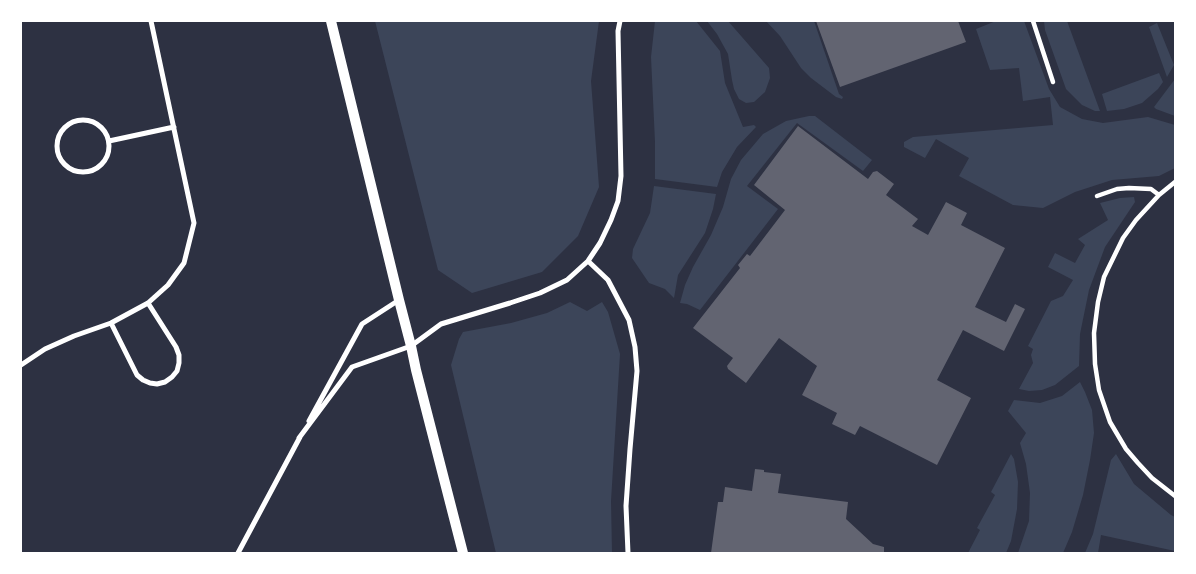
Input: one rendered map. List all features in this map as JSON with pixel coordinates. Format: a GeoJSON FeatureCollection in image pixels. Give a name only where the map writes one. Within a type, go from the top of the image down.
{"type":"FeatureCollection","features":[{"type":"Feature","properties":{"kind":"main road"},"geometry":{"type":"LineString","coordinates":[[332,21],[399,300],[412,346],[416,370],[463,553]]}},
{"type":"Feature","properties":{"kind":"street"},"geometry":{"type":"LineString","coordinates":[[21,365],[46,348],[111,323],[148,304],[168,285],[184,263],[194,223],[151,21]]}},
{"type":"Feature","properties":{"kind":"street"},"geometry":{"type":"LineString","coordinates":[[299,438],[352,367],[412,346],[441,324],[540,293],[566,280],[588,261],[600,243],[618,201],[621,176],[618,31],[620,21]]}},
{"type":"Feature","properties":{"kind":"street"},"geometry":{"type":"LineString","coordinates":[[1032,21],[1053,82]]}},
{"type":"Feature","properties":{"kind":"street"},"geometry":{"type":"LineString","coordinates":[[78,120],[94,122],[106,133],[109,141],[107,157],[96,169],[88,172],[72,171],[60,160],[57,152],[59,136],[63,128],[78,120]]}},
{"type":"Feature","properties":{"kind":"street"},"geometry":{"type":"LineString","coordinates":[[109,141],[174,127]]}},
{"type":"Feature","properties":{"kind":"street"},"geometry":{"type":"LineString","coordinates":[[1175,182],[1159,195],[1136,220],[1114,255],[1104,277],[1098,302],[1094,333],[1095,364],[1099,390],[1116,433],[1126,449],[1152,478],[1175,496]]}},
{"type":"Feature","properties":{"kind":"street"},"geometry":{"type":"LineString","coordinates":[[1097,196],[1117,189],[1129,188],[1151,189],[1159,195]]}},
{"type":"Feature","properties":{"kind":"street"},"geometry":{"type":"LineString","coordinates":[[588,261],[608,280],[629,320],[635,347],[637,371],[626,506],[628,553]]}},
{"type":"Feature","properties":{"kind":"street"},"geometry":{"type":"LineString","coordinates":[[238,553],[362,324],[399,300]]}},
{"type":"Feature","properties":{"kind":"street"},"geometry":{"type":"LineString","coordinates":[[111,323],[137,375],[142,380],[150,383],[165,382],[177,371],[179,355],[148,304]]}},
{"type":"Feature","properties":{"kind":"shaded area"},"geometry":{"type":"Polygon","coordinates":[[[375,21],[599,21],[591,81],[599,187],[578,236],[542,272],[472,293],[438,270],[375,21]]]}},
{"type":"Feature","properties":{"kind":"shaded area"},"geometry":{"type":"Polygon","coordinates":[[[655,21],[696,21],[720,51],[725,83],[743,127],[754,125],[756,127],[737,147],[722,172],[717,187],[655,179],[651,57],[655,21]]]}},
{"type":"Feature","properties":{"kind":"shaded area"},"geometry":{"type":"Polygon","coordinates":[[[707,21],[728,21],[769,68],[770,78],[765,92],[754,102],[746,103],[739,99],[734,89],[728,54],[707,21]]]}},
{"type":"Feature","properties":{"kind":"shaded area"},"geometry":{"type":"Polygon","coordinates":[[[766,21],[814,21],[839,94],[843,97],[842,99],[836,97],[801,68],[780,36],[766,21]]]}},
{"type":"Feature","properties":{"kind":"shaded area"},"geometry":{"type":"Polygon","coordinates":[[[996,21],[1024,21],[1049,89],[1060,107],[1082,119],[1103,123],[1148,117],[1175,125],[1175,168],[1159,176],[1112,180],[1075,192],[1043,208],[1013,205],[959,176],[969,158],[936,139],[925,158],[904,147],[904,142],[913,137],[1053,125],[1050,97],[1023,101],[1019,68],[990,70],[976,29],[996,21]]]}},
{"type":"Feature","properties":{"kind":"shaded area"},"geometry":{"type":"Polygon","coordinates":[[[1044,21],[1067,21],[1100,111],[1095,111],[1082,105],[1066,89],[1045,30],[1044,21]]]}},
{"type":"Feature","properties":{"kind":"shaded area"},"geometry":{"type":"Polygon","coordinates":[[[1157,23],[1174,65],[1167,77],[1149,27],[1157,23]]]}},
{"type":"Feature","properties":{"kind":"shaded area"},"geometry":{"type":"Polygon","coordinates":[[[1159,73],[1163,82],[1142,103],[1124,109],[1107,111],[1102,94],[1159,73]]]}},
{"type":"Feature","properties":{"kind":"shaded area"},"geometry":{"type":"Polygon","coordinates":[[[1175,79],[1175,116],[1154,107],[1175,79]]]}},
{"type":"Feature","properties":{"kind":"shaded area"},"geometry":{"type":"Polygon","coordinates":[[[815,116],[872,160],[863,171],[797,123],[747,186],[778,209],[700,310],[680,303],[685,285],[711,235],[723,207],[731,179],[741,160],[763,134],[786,121],[815,116]]]}},
{"type":"Feature","properties":{"kind":"shaded area"},"geometry":{"type":"Polygon","coordinates":[[[654,186],[716,194],[705,233],[678,275],[674,298],[665,289],[649,283],[632,258],[633,249],[650,213],[654,186]]]}},
{"type":"Feature","properties":{"kind":"shaded area"},"geometry":{"type":"Polygon","coordinates":[[[1134,197],[1135,202],[1105,247],[1089,290],[1080,334],[1079,366],[1055,385],[1042,390],[1029,391],[1019,389],[1033,363],[1031,355],[1033,349],[1028,346],[1051,301],[1063,296],[1073,280],[1048,267],[1055,253],[1075,263],[1085,245],[1078,239],[1108,220],[1100,203],[1134,197]]]}},
{"type":"Feature","properties":{"kind":"shaded area"},"geometry":{"type":"Polygon","coordinates":[[[570,302],[587,311],[602,302],[608,312],[620,354],[611,501],[612,553],[496,553],[451,365],[463,332],[511,323],[547,313],[570,302]]]}},
{"type":"Feature","properties":{"kind":"shaded area"},"geometry":{"type":"Polygon","coordinates":[[[1080,382],[1092,410],[1094,433],[1083,495],[1072,532],[1063,553],[1018,553],[1029,521],[1030,493],[1026,464],[1020,443],[1026,433],[1008,411],[1014,400],[1040,403],[1062,396],[1080,382]]]}},
{"type":"Feature","properties":{"kind":"shaded area"},"geometry":{"type":"Polygon","coordinates":[[[1011,454],[1014,459],[1018,482],[1017,509],[1011,541],[1006,553],[968,553],[980,530],[977,528],[995,495],[991,492],[1011,454]]]}},
{"type":"Feature","properties":{"kind":"shaded area"},"geometry":{"type":"Polygon","coordinates":[[[1116,454],[1134,484],[1175,517],[1175,551],[1101,535],[1098,553],[1085,553],[1093,534],[1111,460],[1116,454]]]}},
{"type":"Feature","properties":{"kind":"building"},"geometry":{"type":"Polygon","coordinates":[[[816,21],[958,21],[966,42],[840,87],[816,21]]]}},
{"type":"Feature","properties":{"kind":"building"},"geometry":{"type":"Polygon","coordinates":[[[798,126],[868,179],[873,172],[877,171],[894,184],[886,195],[918,219],[912,226],[928,235],[946,202],[967,213],[961,225],[1005,248],[975,307],[1006,322],[1015,304],[1025,309],[1004,351],[963,330],[937,380],[971,398],[937,465],[860,426],[855,435],[832,424],[837,413],[802,395],[817,366],[779,338],[746,383],[728,369],[727,366],[733,358],[693,328],[740,268],[738,265],[747,254],[750,256],[785,210],[754,185],[798,126]]]}},
{"type":"Feature","properties":{"kind":"building"},"geometry":{"type":"Polygon","coordinates":[[[755,469],[781,474],[778,493],[848,502],[846,519],[873,544],[884,547],[884,553],[711,553],[718,502],[723,502],[725,487],[752,491],[755,469]]]}}]}
